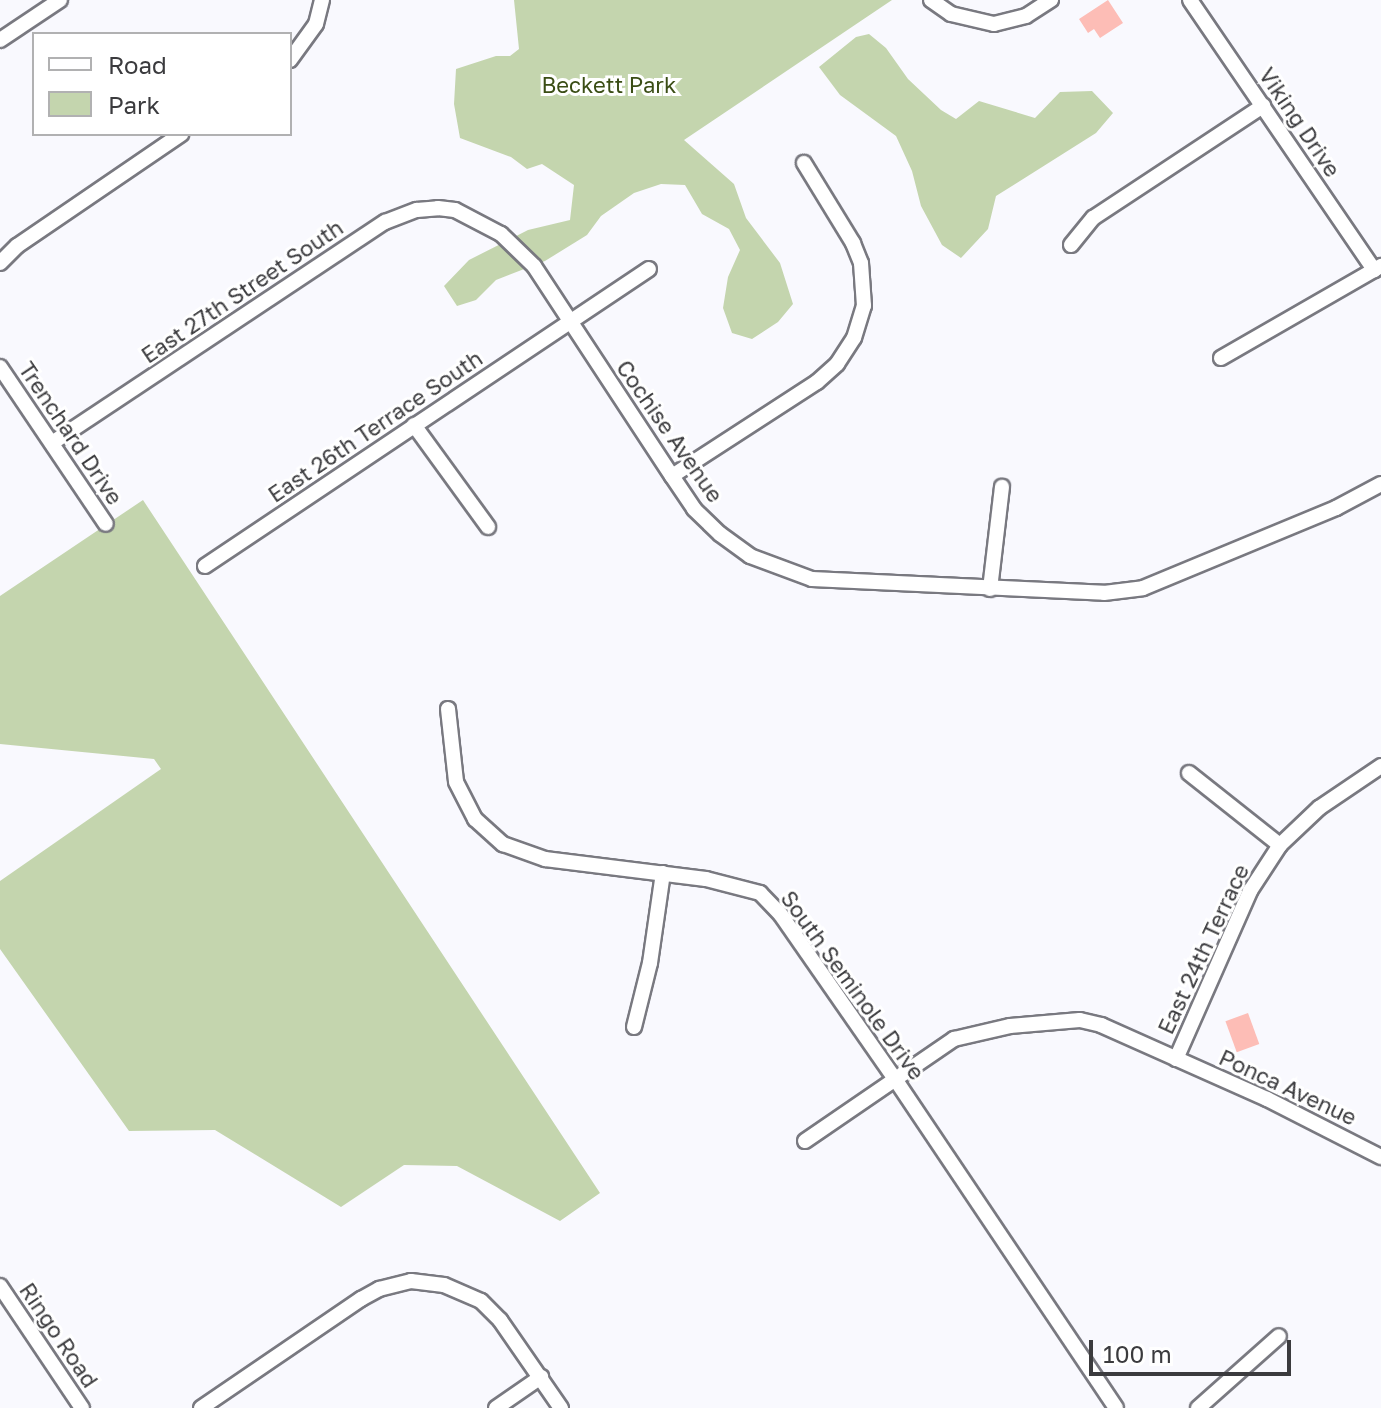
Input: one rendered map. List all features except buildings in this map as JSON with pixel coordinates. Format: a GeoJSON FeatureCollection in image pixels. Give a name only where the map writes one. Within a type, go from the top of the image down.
{"type":"FeatureCollection","features":[{"type":"Feature","properties":{"kind":"street"},"geometry":{"type":"LineString","coordinates":[[0,40],[60,0]]}},
{"type":"Feature","properties":{"kind":"street"},"geometry":{"type":"LineString","coordinates":[[292,57],[316,24],[322,0]]}},
{"type":"Feature","properties":{"kind":"street"},"geometry":{"type":"LineString","coordinates":[[931,0],[960,17],[994,24],[1026,16],[1051,0]]}},
{"type":"Feature","properties":{"kind":"street","name":"Viking Drive"},"geometry":{"type":"LineString","coordinates":[[1190,0],[1377,268]]}},
{"type":"Feature","properties":{"kind":"street"},"geometry":{"type":"LineString","coordinates":[[1071,245],[1093,218],[1263,106]]}},
{"type":"Feature","properties":{"kind":"street"},"geometry":{"type":"LineString","coordinates":[[0,263],[17,246],[178,136]]}},
{"type":"Feature","properties":{"kind":"street"},"geometry":{"type":"LineString","coordinates":[[672,476],[817,382],[837,364],[854,338],[864,306],[861,263],[853,243],[804,163]]}},
{"type":"Feature","properties":{"kind":"street","name":"East 27th Street South"},"geometry":{"type":"LineString","coordinates":[[52,443],[385,222],[417,210],[438,208],[467,214]]}},
{"type":"Feature","properties":{"kind":"street","name":"Cochise Avenue"},"geometry":{"type":"LineString","coordinates":[[467,214],[501,234],[534,266],[694,509],[720,534],[750,556],[783,571],[841,584],[1104,593],[1143,588],[1336,508],[1381,484]]}},
{"type":"Feature","properties":{"kind":"street"},"geometry":{"type":"LineString","coordinates":[[1221,358],[1296,318],[1377,268]]}},
{"type":"Feature","properties":{"kind":"street","name":"East 26th Terrace South"},"geometry":{"type":"LineString","coordinates":[[205,566],[649,269]]}},
{"type":"Feature","properties":{"kind":"street","name":"Trenchard Drive"},"geometry":{"type":"LineString","coordinates":[[0,367],[106,524]]}},
{"type":"Feature","properties":{"kind":"street"},"geometry":{"type":"LineString","coordinates":[[414,425],[488,527]]}},
{"type":"Feature","properties":{"kind":"street"},"geometry":{"type":"LineString","coordinates":[[990,589],[1002,487]]}},
{"type":"Feature","properties":{"kind":"street","name":"South Seminole Drive"},"geometry":{"type":"LineString","coordinates":[[448,709],[456,782],[475,819],[503,844],[545,859],[663,873],[738,885],[760,893],[781,915],[895,1079],[1116,1408]]}},
{"type":"Feature","properties":{"kind":"street","name":"East 24th Terrace"},"geometry":{"type":"LineString","coordinates":[[1176,1059],[1250,891],[1280,845],[1319,808],[1381,766]]}},
{"type":"Feature","properties":{"kind":"street"},"geometry":{"type":"LineString","coordinates":[[1189,773],[1280,845]]}},
{"type":"Feature","properties":{"kind":"street"},"geometry":{"type":"LineString","coordinates":[[634,1027],[650,963],[663,873]]}},
{"type":"Feature","properties":{"kind":"street","name":"Ponca Avenue"},"geometry":{"type":"LineString","coordinates":[[895,1079],[954,1039],[1010,1026],[1080,1020],[1101,1025],[1267,1099],[1381,1157]]}},
{"type":"Feature","properties":{"kind":"street"},"geometry":{"type":"LineString","coordinates":[[805,1141],[895,1079]]}},
{"type":"Feature","properties":{"kind":"street"},"geometry":{"type":"LineString","coordinates":[[203,1407],[361,1299],[379,1289],[411,1281],[444,1285],[481,1301],[500,1320],[561,1408]]}},
{"type":"Feature","properties":{"kind":"street","name":"Ringo Road"},"geometry":{"type":"LineString","coordinates":[[0,1286],[82,1408]]}},
{"type":"Feature","properties":{"kind":"street"},"geometry":{"type":"LineString","coordinates":[[1198,1408],[1279,1336]]}},
{"type":"Feature","properties":{"kind":"street"},"geometry":{"type":"LineString","coordinates":[[496,1408],[541,1377]]}},
{"type":"Feature","properties":{"kind":"green space","name":"Beckett Park"},"geometry":{"type":"Polygon","coordinates":[[[514,0],[892,0],[684,140],[734,184],[746,218],[780,263],[793,304],[778,322],[752,339],[732,333],[723,308],[728,277],[740,250],[729,229],[702,214],[685,185],[661,184],[634,193],[601,216],[587,235],[545,261],[496,280],[476,300],[457,306],[444,286],[469,260],[528,230],[570,220],[574,185],[542,164],[527,169],[511,157],[460,138],[454,104],[456,69],[496,56],[510,56],[519,49],[514,0]]]}},
{"type":"Feature","properties":{"kind":"green space"},"geometry":{"type":"Polygon","coordinates":[[[869,34],[886,48],[908,79],[941,110],[956,119],[979,101],[1035,118],[1060,92],[1092,91],[1113,113],[1096,133],[996,196],[988,229],[961,258],[942,245],[921,206],[912,171],[896,136],[840,95],[819,67],[856,37],[869,34]]]}},
{"type":"Feature","properties":{"kind":"green space"},"geometry":{"type":"Polygon","coordinates":[[[143,500],[600,1193],[560,1221],[457,1166],[404,1165],[341,1207],[215,1130],[129,1131],[0,949],[0,881],[161,769],[154,759],[0,744],[0,596],[143,500]]]}}]}
